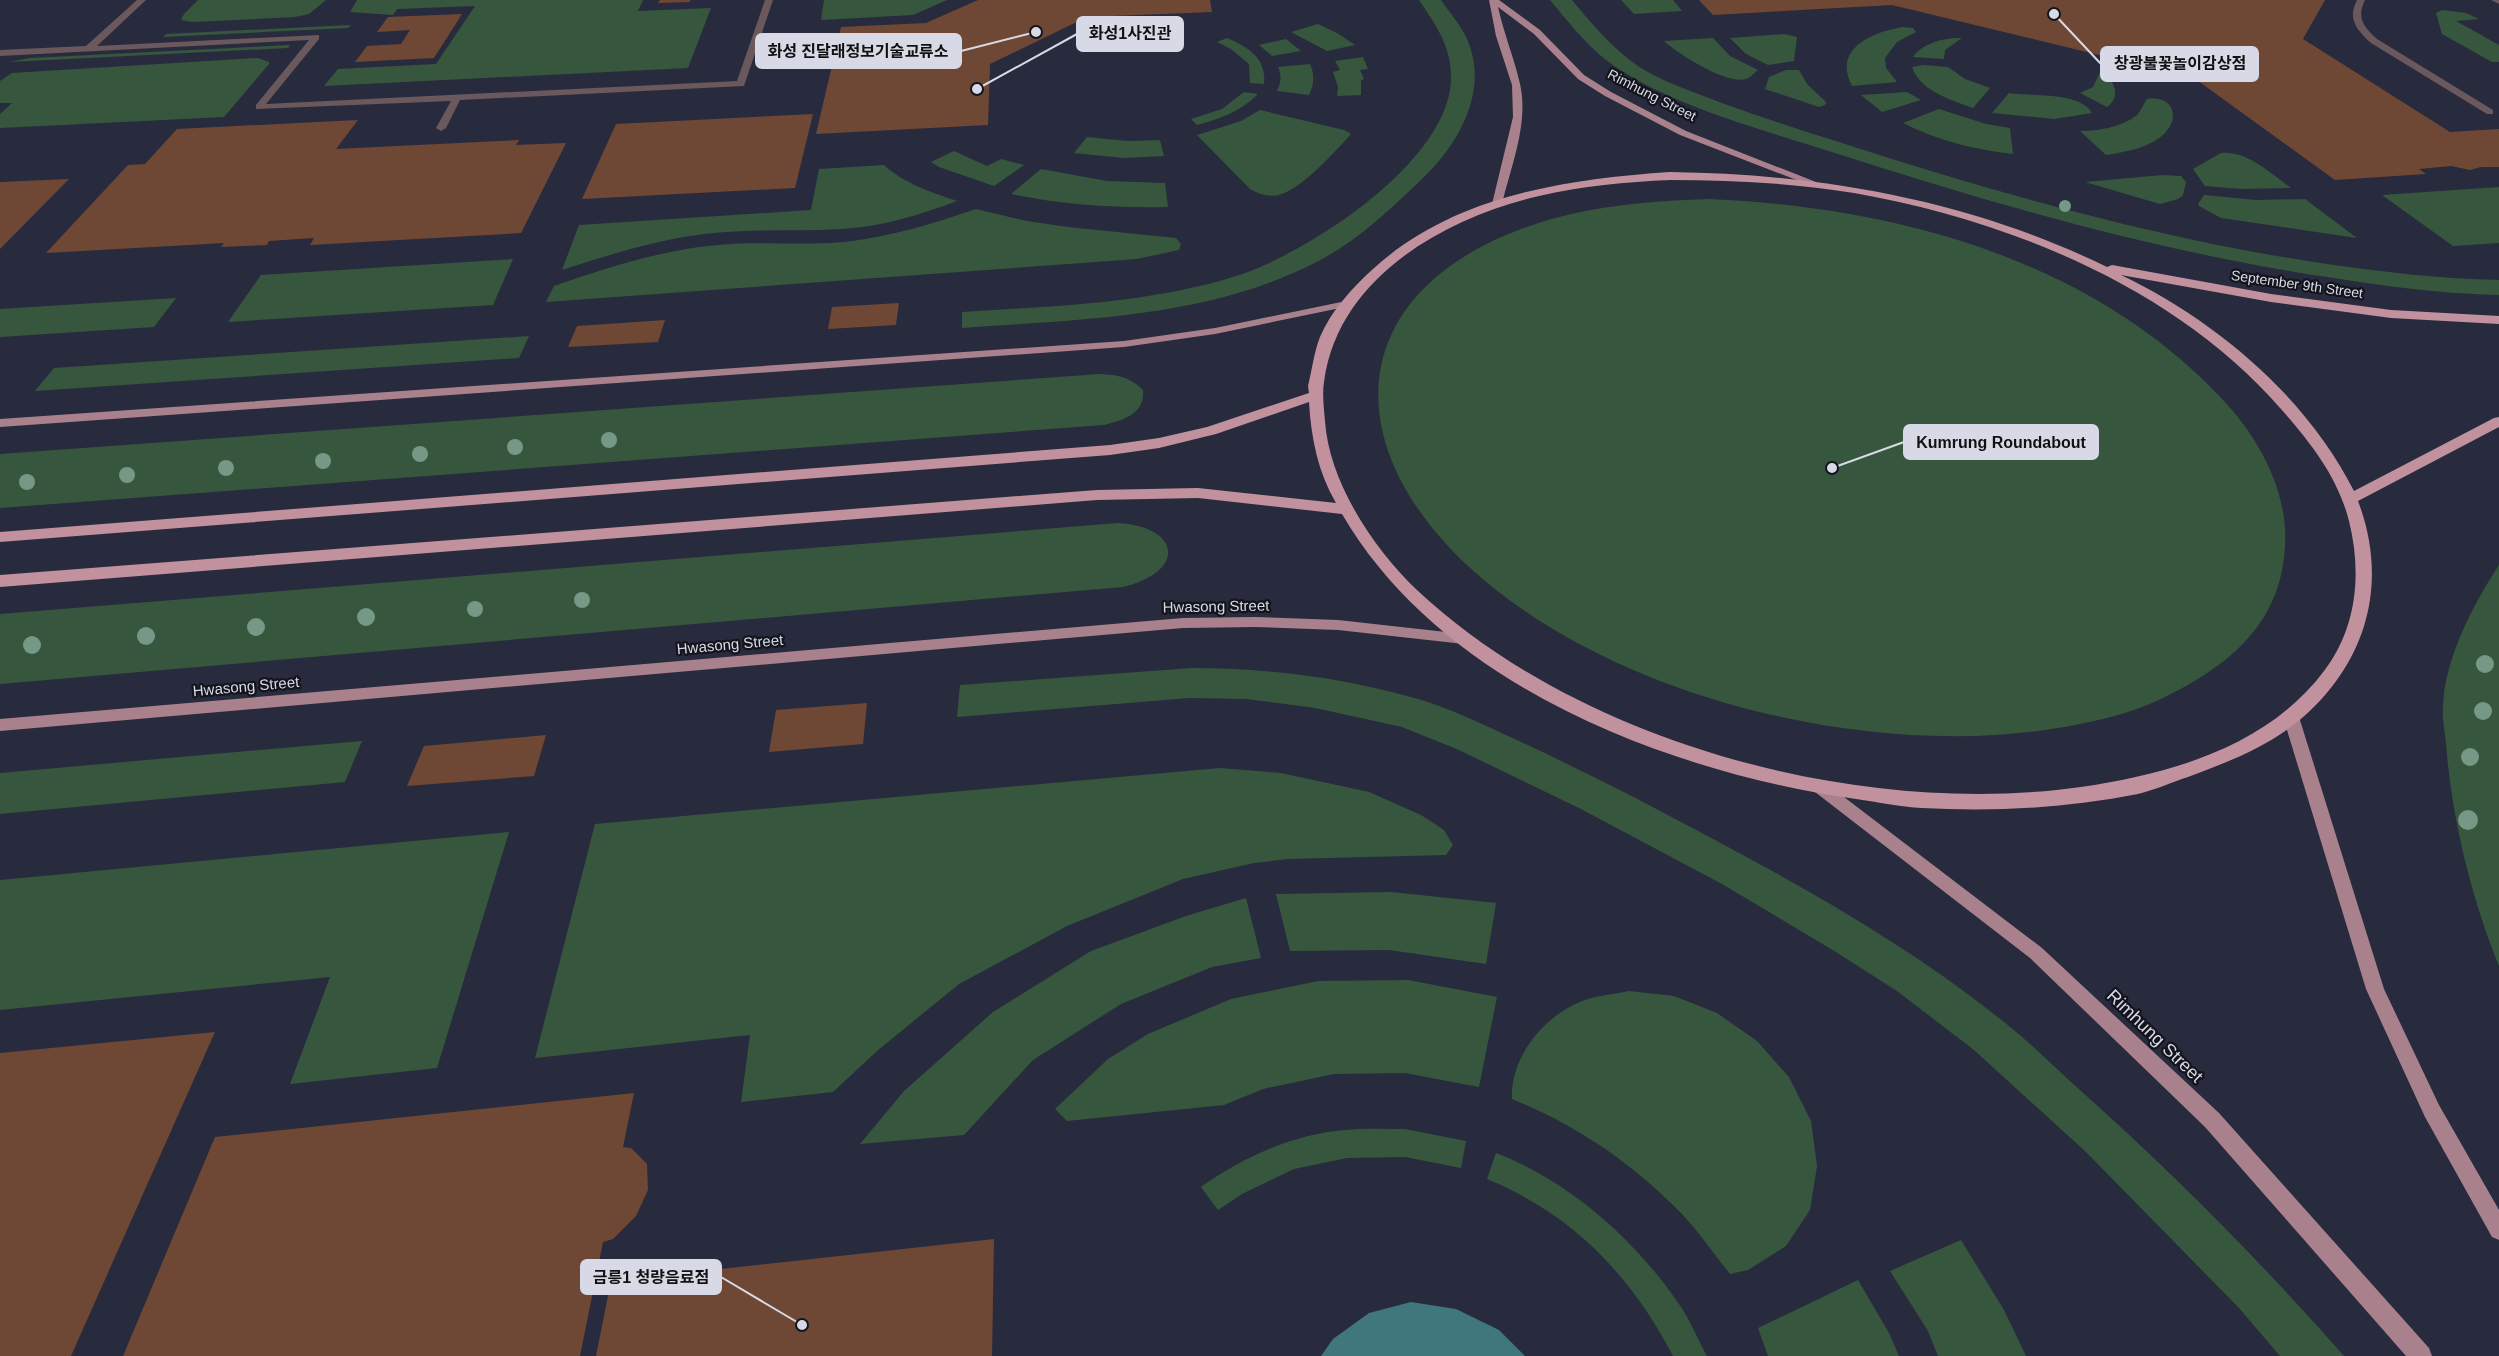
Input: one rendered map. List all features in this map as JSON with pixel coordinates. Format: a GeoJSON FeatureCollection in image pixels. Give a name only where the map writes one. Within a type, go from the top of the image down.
{"type":"FeatureCollection","features":[{"type":"Feature","properties":{"kind":"highway"},"geometry":{"type":"LineString","coordinates":[[1670,176],[1766,178],[1815,184],[1862,191],[1956,214],[2048,246],[2092,266],[2148,295],[2201,329],[2249,367],[2290,408],[2324,452],[2350,499],[2362,544],[2365,591],[2355,636],[2330,678],[2291,717],[2238,751],[2172,777],[2095,795],[2007,803],[1926,801],[1821,788],[1739,769],[1659,744],[1577,707],[1521,677],[1464,639],[1413,596],[1374,553],[1344,509],[1326,470],[1316,432],[1314,396],[1318,363],[1346,304],[1368,278],[1395,255],[1434,231],[1497,204],[1580,184],[1670,176]]}},
{"type":"Feature","properties":{"kind":"highway","name":"September 9th Street"},"geometry":{"type":"LineString","coordinates":[[2092,266],[2282,300],[2391,314],[2499,320]]}},
{"type":"Feature","properties":{"kind":"highway"},"geometry":{"type":"LineString","coordinates":[[0,537],[1110,450],[1159,443],[1211,431],[1314,396]]}},
{"type":"Feature","properties":{"kind":"highway"},"geometry":{"type":"LineString","coordinates":[[2350,499],[2499,421]]}},
{"type":"Feature","properties":{"kind":"highway"},"geometry":{"type":"LineString","coordinates":[[0,581],[1096,495],[1198,493],[1344,509]]}},
{"type":"Feature","properties":{"kind":"main road","name":"Rimhung Street"},"geometry":{"type":"LineString","coordinates":[[1494,0],[1537,32],[1581,77],[1608,94],[1683,133],[1815,184]]}},
{"type":"Feature","properties":{"kind":"main road","name":"Rimhung Street"},"geometry":{"type":"LineString","coordinates":[[1494,0],[1500,36],[1516,85],[1518,117],[1497,204]]}},
{"type":"Feature","properties":{"kind":"main road"},"geometry":{"type":"LineString","coordinates":[[0,423],[1124,344],[1215,332],[1346,304]]}},
{"type":"Feature","properties":{"kind":"main road","name":"Hwasong Street"},"geometry":{"type":"LineString","coordinates":[[0,725],[1183,623],[1255,622],[1338,625],[1464,639]]}},
{"type":"Feature","properties":{"kind":"main road"},"geometry":{"type":"LineString","coordinates":[[2291,717],[2375,989],[2432,1111],[2499,1230]]}},
{"type":"Feature","properties":{"kind":"main road","name":"Rimhung Street"},"geometry":{"type":"LineString","coordinates":[[1821,788],[2036,953],[2212,1120],[2421,1356]]}},
{"type":"Feature","properties":{"kind":"street"},"geometry":{"type":"LineString","coordinates":[[89,48],[142,0]]}},
{"type":"Feature","properties":{"kind":"street"},"geometry":{"type":"LineString","coordinates":[[0,53],[316,37],[259,107],[741,84],[769,0]]}},
{"type":"Feature","properties":{"kind":"street"},"geometry":{"type":"LineString","coordinates":[[2361,0],[2356,10],[2359,27],[2374,40],[2490,112]]}},
{"type":"Feature","properties":{"kind":"street"},"geometry":{"type":"LineString","coordinates":[[441,128],[457,97]]}},
{"type":"Feature","properties":{"kind":"shaded area"},"geometry":{"type":"Polygon","coordinates":[[[198,0],[326,0],[309,14],[295,17],[192,22],[181,20],[198,0]]]}},
{"type":"Feature","properties":{"kind":"shaded area"},"geometry":{"type":"Polygon","coordinates":[[[357,0],[643,0],[638,11],[711,8],[688,68],[324,86],[338,69],[436,64],[475,6],[397,9],[393,15],[350,12],[357,0]]]}},
{"type":"Feature","properties":{"kind":"shaded area"},"geometry":{"type":"Polygon","coordinates":[[[824,0],[947,0],[913,15],[821,20],[824,0]]]}},
{"type":"Feature","properties":{"kind":"shaded area"},"geometry":{"type":"Polygon","coordinates":[[[1419,0],[1441,0],[1466,37],[1473,56],[1475,75],[1468,112],[1450,147],[1438,162],[1389,210],[1351,241],[1324,258],[1282,278],[1238,293],[1193,304],[1101,318],[962,328],[962,312],[1133,298],[1200,286],[1233,277],[1298,249],[1334,226],[1370,200],[1403,170],[1429,139],[1446,107],[1451,74],[1448,53],[1441,35],[1419,0]]]}},
{"type":"Feature","properties":{"kind":"shaded area"},"geometry":{"type":"Polygon","coordinates":[[[1550,0],[1572,0],[1611,44],[1638,66],[1661,79],[1753,114],[1901,162],[2082,214],[2204,242],[2370,270],[2434,277],[2499,280],[2499,295],[2435,291],[2265,267],[2079,225],[1956,191],[1726,118],[1671,97],[1622,71],[1601,56],[1550,0]]]}},
{"type":"Feature","properties":{"kind":"shaded area"},"geometry":{"type":"Polygon","coordinates":[[[1621,0],[1673,0],[1682,11],[1634,14],[1621,0]]]}},
{"type":"Feature","properties":{"kind":"shaded area"},"geometry":{"type":"Polygon","coordinates":[[[2442,10],[2466,13],[2479,19],[2456,21],[2499,45],[2499,62],[2492,62],[2442,34],[2436,13],[2442,10]]]}},
{"type":"Feature","properties":{"kind":"shaded area"},"geometry":{"type":"Polygon","coordinates":[[[1318,24],[1355,45],[1327,51],[1291,32],[1318,24]]]}},
{"type":"Feature","properties":{"kind":"shaded area"},"geometry":{"type":"Polygon","coordinates":[[[351,25],[348,28],[163,37],[166,34],[351,25]]]}},
{"type":"Feature","properties":{"kind":"shaded area"},"geometry":{"type":"Polygon","coordinates":[[[1903,27],[1913,28],[1916,32],[1897,42],[1885,58],[1886,68],[1897,82],[1852,86],[1847,73],[1847,62],[1851,52],[1868,38],[1903,27]]]}},
{"type":"Feature","properties":{"kind":"shaded area"},"geometry":{"type":"Polygon","coordinates":[[[1784,34],[1797,37],[1794,61],[1768,65],[1746,54],[1730,38],[1784,34]]]}},
{"type":"Feature","properties":{"kind":"shaded area"},"geometry":{"type":"Polygon","coordinates":[[[1227,38],[1242,45],[1259,60],[1264,75],[1264,84],[1250,83],[1249,64],[1231,49],[1217,42],[1227,38]]]}},
{"type":"Feature","properties":{"kind":"shaded area"},"geometry":{"type":"Polygon","coordinates":[[[1713,38],[1730,56],[1758,70],[1746,79],[1738,80],[1727,77],[1691,60],[1664,41],[1713,38]]]}},
{"type":"Feature","properties":{"kind":"shaded area"},"geometry":{"type":"Polygon","coordinates":[[[1962,38],[1945,50],[1944,59],[1913,57],[1922,48],[1935,42],[1962,38]]]}},
{"type":"Feature","properties":{"kind":"shaded area"},"geometry":{"type":"Polygon","coordinates":[[[1286,39],[1301,51],[1272,56],[1259,45],[1286,39]]]}},
{"type":"Feature","properties":{"kind":"shaded area"},"geometry":{"type":"Polygon","coordinates":[[[290,45],[288,48],[9,62],[30,58],[290,45]]]}},
{"type":"Feature","properties":{"kind":"shaded area"},"geometry":{"type":"Polygon","coordinates":[[[1363,57],[1368,69],[1360,70],[1364,79],[1361,80],[1361,95],[1337,96],[1338,87],[1333,72],[1340,70],[1335,61],[1363,57]]]}},
{"type":"Feature","properties":{"kind":"shaded area"},"geometry":{"type":"Polygon","coordinates":[[[258,58],[269,64],[224,117],[0,128],[0,114],[12,103],[0,103],[0,81],[12,73],[258,58]]]}},
{"type":"Feature","properties":{"kind":"shaded area"},"geometry":{"type":"Polygon","coordinates":[[[1310,64],[1313,80],[1309,95],[1277,91],[1280,79],[1278,67],[1310,64]]]}},
{"type":"Feature","properties":{"kind":"shaded area"},"geometry":{"type":"Polygon","coordinates":[[[1923,65],[1948,67],[1965,79],[1990,88],[1973,108],[1955,102],[1937,94],[1922,82],[1912,67],[1923,65]]]}},
{"type":"Feature","properties":{"kind":"shaded area"},"geometry":{"type":"Polygon","coordinates":[[[1786,70],[1799,70],[1807,84],[1826,102],[1825,105],[1819,107],[1765,89],[1769,77],[1786,70]]]}},
{"type":"Feature","properties":{"kind":"shaded area"},"geometry":{"type":"Polygon","coordinates":[[[2100,72],[2106,74],[2115,91],[2114,99],[2107,107],[2080,93],[2093,87],[2100,72]]]}},
{"type":"Feature","properties":{"kind":"shaded area"},"geometry":{"type":"Polygon","coordinates":[[[1244,92],[1258,94],[1245,105],[1222,117],[1197,125],[1191,119],[1222,109],[1244,92]]]}},
{"type":"Feature","properties":{"kind":"shaded area"},"geometry":{"type":"Polygon","coordinates":[[[1907,92],[1921,100],[1882,112],[1861,95],[1907,92]]]}},
{"type":"Feature","properties":{"kind":"shaded area"},"geometry":{"type":"Polygon","coordinates":[[[2009,93],[2066,98],[2086,106],[2092,113],[2054,119],[1992,113],[2009,93]]]}},
{"type":"Feature","properties":{"kind":"shaded area"},"geometry":{"type":"Polygon","coordinates":[[[2147,99],[2163,100],[2172,109],[2173,114],[2172,121],[2164,134],[2151,143],[2129,151],[2106,155],[2080,131],[2102,129],[2124,123],[2137,115],[2147,99]]]}},
{"type":"Feature","properties":{"kind":"shaded area"},"geometry":{"type":"Polygon","coordinates":[[[1939,109],[1986,124],[2010,128],[2013,154],[1956,143],[1903,123],[1939,109]]]}},
{"type":"Feature","properties":{"kind":"shaded area"},"geometry":{"type":"Polygon","coordinates":[[[1260,110],[1344,130],[1351,134],[1319,168],[1300,184],[1282,194],[1270,196],[1262,194],[1250,189],[1197,135],[1241,121],[1260,110]]]}},
{"type":"Feature","properties":{"kind":"shaded area"},"geometry":{"type":"Polygon","coordinates":[[[1087,137],[1128,141],[1160,140],[1164,156],[1124,158],[1074,153],[1087,137]]]}},
{"type":"Feature","properties":{"kind":"shaded area"},"geometry":{"type":"Polygon","coordinates":[[[954,151],[987,166],[1001,159],[1024,165],[994,186],[939,167],[931,162],[954,151]]]}},
{"type":"Feature","properties":{"kind":"shaded area"},"geometry":{"type":"Polygon","coordinates":[[[2221,153],[2231,153],[2249,159],[2291,188],[2241,189],[2205,186],[2193,169],[2221,153]]]}},
{"type":"Feature","properties":{"kind":"shaded area"},"geometry":{"type":"Polygon","coordinates":[[[884,165],[909,182],[957,201],[900,220],[871,226],[824,230],[721,232],[668,240],[562,270],[579,225],[811,210],[819,169],[884,165]]]}},
{"type":"Feature","properties":{"kind":"shaded area"},"geometry":{"type":"Polygon","coordinates":[[[1041,169],[1107,181],[1165,183],[1168,207],[1089,205],[1011,194],[1041,169]]]}},
{"type":"Feature","properties":{"kind":"shaded area"},"geometry":{"type":"Polygon","coordinates":[[[2163,175],[2181,176],[2186,182],[2183,195],[2178,199],[2160,204],[2085,182],[2163,175]]]}},
{"type":"Feature","properties":{"kind":"shaded area"},"geometry":{"type":"Polygon","coordinates":[[[2499,187],[2499,243],[2453,246],[2382,195],[2499,187]]]}},
{"type":"Feature","properties":{"kind":"shaded area"},"geometry":{"type":"Polygon","coordinates":[[[2204,195],[2256,200],[2305,199],[2357,238],[2221,218],[2199,206],[2204,195]]]}},
{"type":"Feature","properties":{"kind":"shaded area"},"geometry":{"type":"Polygon","coordinates":[[[1709,199],[1779,204],[1849,214],[1919,229],[1987,250],[2052,277],[2114,310],[2171,351],[2223,400],[2248,431],[2269,467],[2282,505],[2285,545],[2282,573],[2274,597],[2248,639],[2209,672],[2187,685],[2140,708],[2115,716],[2064,727],[1989,735],[1911,735],[1829,726],[1748,709],[1669,684],[1595,652],[1527,612],[1468,566],[1425,518],[1396,470],[1380,421],[1380,374],[1394,330],[1423,290],[1467,255],[1527,227],[1594,209],[1663,201],[1709,199]]]}},
{"type":"Feature","properties":{"kind":"shaded area"},"geometry":{"type":"Polygon","coordinates":[[[976,209],[1027,221],[1068,227],[1176,238],[1181,244],[1179,250],[1137,259],[546,302],[554,286],[610,267],[668,252],[725,244],[827,243],[861,240],[911,229],[976,209]]]}},
{"type":"Feature","properties":{"kind":"shaded area"},"geometry":{"type":"Polygon","coordinates":[[[513,259],[493,305],[228,322],[261,275],[513,259]]]}},
{"type":"Feature","properties":{"kind":"shaded area"},"geometry":{"type":"Polygon","coordinates":[[[176,298],[154,327],[0,337],[0,309],[176,298]]]}},
{"type":"Feature","properties":{"kind":"shaded area"},"geometry":{"type":"Polygon","coordinates":[[[529,336],[519,358],[35,391],[54,368],[529,336]]]}},
{"type":"Feature","properties":{"kind":"shaded area"},"geometry":{"type":"Polygon","coordinates":[[[1100,374],[1123,378],[1143,390],[1141,405],[1132,415],[1104,425],[0,508],[0,454],[1100,374]]]}},
{"type":"Feature","properties":{"kind":"shaded area"},"geometry":{"type":"Polygon","coordinates":[[[1118,523],[1139,526],[1155,533],[1164,541],[1168,551],[1166,561],[1158,571],[1143,580],[1123,587],[0,684],[0,614],[1118,523]]]}},
{"type":"Feature","properties":{"kind":"shaded area"},"geometry":{"type":"Polygon","coordinates":[[[2499,565],[2499,966],[2480,913],[2464,857],[2453,801],[2443,712],[2445,689],[2454,652],[2479,597],[2499,565]]]}},
{"type":"Feature","properties":{"kind":"shaded area"},"geometry":{"type":"Polygon","coordinates":[[[1192,668],[1275,672],[1330,679],[1384,690],[1439,706],[1519,741],[1627,794],[1751,859],[1838,909],[1923,962],[2024,1038],[2183,1187],[2249,1253],[2344,1356],[2280,1356],[2239,1308],[2086,1152],[1974,1050],[1897,991],[1722,884],[1581,809],[1459,750],[1402,727],[1315,708],[1247,699],[1189,698],[957,717],[960,685],[1192,668]]]}},
{"type":"Feature","properties":{"kind":"shaded area"},"geometry":{"type":"Polygon","coordinates":[[[362,741],[345,782],[0,814],[0,773],[362,741]]]}},
{"type":"Feature","properties":{"kind":"shaded area"},"geometry":{"type":"Polygon","coordinates":[[[1220,768],[1281,773],[1369,792],[1421,815],[1444,830],[1453,845],[1446,855],[1288,859],[1254,863],[1183,879],[1067,926],[959,984],[877,1051],[833,1092],[741,1102],[750,1035],[535,1058],[595,824],[1220,768]]]}},
{"type":"Feature","properties":{"kind":"shaded area"},"geometry":{"type":"Polygon","coordinates":[[[509,832],[437,1068],[290,1084],[330,977],[0,1010],[0,880],[509,832]]]}},
{"type":"Feature","properties":{"kind":"shaded area"},"geometry":{"type":"Polygon","coordinates":[[[1391,892],[1496,903],[1486,964],[1389,950],[1290,951],[1276,894],[1391,892]]]}},
{"type":"Feature","properties":{"kind":"shaded area"},"geometry":{"type":"Polygon","coordinates":[[[1246,898],[1261,958],[1212,967],[1121,1004],[1033,1060],[964,1135],[860,1144],[904,1091],[993,1012],[1091,951],[1186,916],[1246,898]]]}},
{"type":"Feature","properties":{"kind":"shaded area"},"geometry":{"type":"Polygon","coordinates":[[[1408,980],[1497,997],[1479,1087],[1405,1073],[1334,1074],[1263,1089],[1224,1105],[1067,1121],[1055,1109],[1108,1059],[1148,1034],[1231,999],[1318,981],[1408,980]]]}},
{"type":"Feature","properties":{"kind":"shaded area"},"geometry":{"type":"Polygon","coordinates":[[[1629,991],[1674,996],[1717,1013],[1757,1041],[1789,1077],[1811,1121],[1817,1166],[1810,1210],[1786,1246],[1748,1270],[1730,1274],[1678,1210],[1621,1160],[1558,1120],[1512,1099],[1517,1067],[1524,1051],[1545,1025],[1573,1005],[1598,996],[1629,991]]]}},
{"type":"Feature","properties":{"kind":"shaded area"},"geometry":{"type":"Polygon","coordinates":[[[1352,1129],[1405,1129],[1466,1141],[1461,1168],[1405,1157],[1347,1158],[1294,1169],[1242,1194],[1218,1210],[1201,1187],[1252,1157],[1307,1136],[1352,1129]]]}},
{"type":"Feature","properties":{"kind":"shaded area"},"geometry":{"type":"Polygon","coordinates":[[[1496,1153],[1524,1165],[1576,1197],[1622,1236],[1644,1259],[1681,1307],[1707,1356],[1673,1356],[1638,1299],[1596,1250],[1546,1210],[1518,1193],[1487,1179],[1496,1153]]]}},
{"type":"Feature","properties":{"kind":"shaded area"},"geometry":{"type":"Polygon","coordinates":[[[1961,1240],[2004,1310],[2026,1356],[1938,1356],[1928,1331],[1890,1271],[1961,1240]]]}},
{"type":"Feature","properties":{"kind":"shaded area"},"geometry":{"type":"Polygon","coordinates":[[[1858,1280],[1889,1333],[1899,1356],[1768,1356],[1758,1328],[1858,1280]]]}},
{"type":"Feature","properties":{"kind":"shaded area"},"geometry":{"type":"Polygon","coordinates":[[[1411,1302],[1456,1309],[1499,1330],[1525,1356],[1321,1356],[1333,1339],[1369,1313],[1411,1302]]]}},
{"type":"Feature","properties":{"kind":"building"},"geometry":{"type":"Polygon","coordinates":[[[660,0],[690,0],[690,2],[658,3],[660,0]]]}},
{"type":"Feature","properties":{"kind":"building"},"geometry":{"type":"Polygon","coordinates":[[[978,0],[1210,0],[1212,12],[1087,17],[990,64],[988,125],[816,134],[841,27],[926,23],[978,0]]]}},
{"type":"Feature","properties":{"kind":"building"},"geometry":{"type":"Polygon","coordinates":[[[1699,0],[2325,0],[2303,39],[2450,132],[2499,129],[2499,167],[2481,167],[2470,170],[2451,166],[2419,169],[2426,174],[2335,180],[2194,78],[1892,5],[1713,15],[1699,0]]]}},
{"type":"Feature","properties":{"kind":"building"},"geometry":{"type":"Polygon","coordinates":[[[462,14],[434,58],[355,62],[367,46],[401,44],[410,30],[377,32],[388,17],[462,14]]]}},
{"type":"Feature","properties":{"kind":"building"},"geometry":{"type":"Polygon","coordinates":[[[813,114],[795,188],[582,199],[616,124],[813,114]]]}},
{"type":"Feature","properties":{"kind":"building"},"geometry":{"type":"Polygon","coordinates":[[[358,120],[336,149],[519,140],[516,145],[566,143],[521,233],[310,245],[314,238],[269,241],[267,245],[221,247],[224,243],[46,253],[128,165],[145,164],[177,129],[358,120]]]}},
{"type":"Feature","properties":{"kind":"building"},"geometry":{"type":"Polygon","coordinates":[[[69,179],[0,249],[0,182],[69,179]]]}},
{"type":"Feature","properties":{"kind":"building"},"geometry":{"type":"Polygon","coordinates":[[[899,303],[896,325],[828,329],[832,307],[899,303]]]}},
{"type":"Feature","properties":{"kind":"building"},"geometry":{"type":"Polygon","coordinates":[[[665,320],[658,342],[568,347],[577,326],[665,320]]]}},
{"type":"Feature","properties":{"kind":"building"},"geometry":{"type":"Polygon","coordinates":[[[867,703],[863,744],[769,752],[776,710],[867,703]]]}},
{"type":"Feature","properties":{"kind":"building"},"geometry":{"type":"Polygon","coordinates":[[[546,735],[534,776],[407,786],[424,746],[546,735]]]}},
{"type":"Feature","properties":{"kind":"building"},"geometry":{"type":"Polygon","coordinates":[[[215,1032],[71,1356],[0,1356],[0,1053],[215,1032]]]}},
{"type":"Feature","properties":{"kind":"building"},"geometry":{"type":"Polygon","coordinates":[[[634,1093],[623,1147],[631,1148],[647,1164],[648,1190],[636,1216],[613,1239],[603,1242],[580,1356],[123,1356],[215,1137],[634,1093]]]}},
{"type":"Feature","properties":{"kind":"building"},"geometry":{"type":"Polygon","coordinates":[[[994,1239],[992,1356],[596,1356],[611,1281],[994,1239]]]}},
{"type":"Feature","properties":{"kind":"place","name":"창광불꽃놀이감상점"},"geometry":{"type":"Point","coordinates":[2054,14]}},
{"type":"Feature","properties":{"kind":"place","name":"화성 진달래정보기술교류소"},"geometry":{"type":"Point","coordinates":[1036,32]}},
{"type":"Feature","properties":{"kind":"place","name":"화성1사진관"},"geometry":{"type":"Point","coordinates":[977,89]}},
{"type":"Feature","properties":{"kind":"place","name":"Kumrung Roundabout"},"geometry":{"type":"Point","coordinates":[1832,468]}},
{"type":"Feature","properties":{"kind":"place","name":"금릉1 청량음료점"},"geometry":{"type":"Point","coordinates":[802,1325]}}]}
